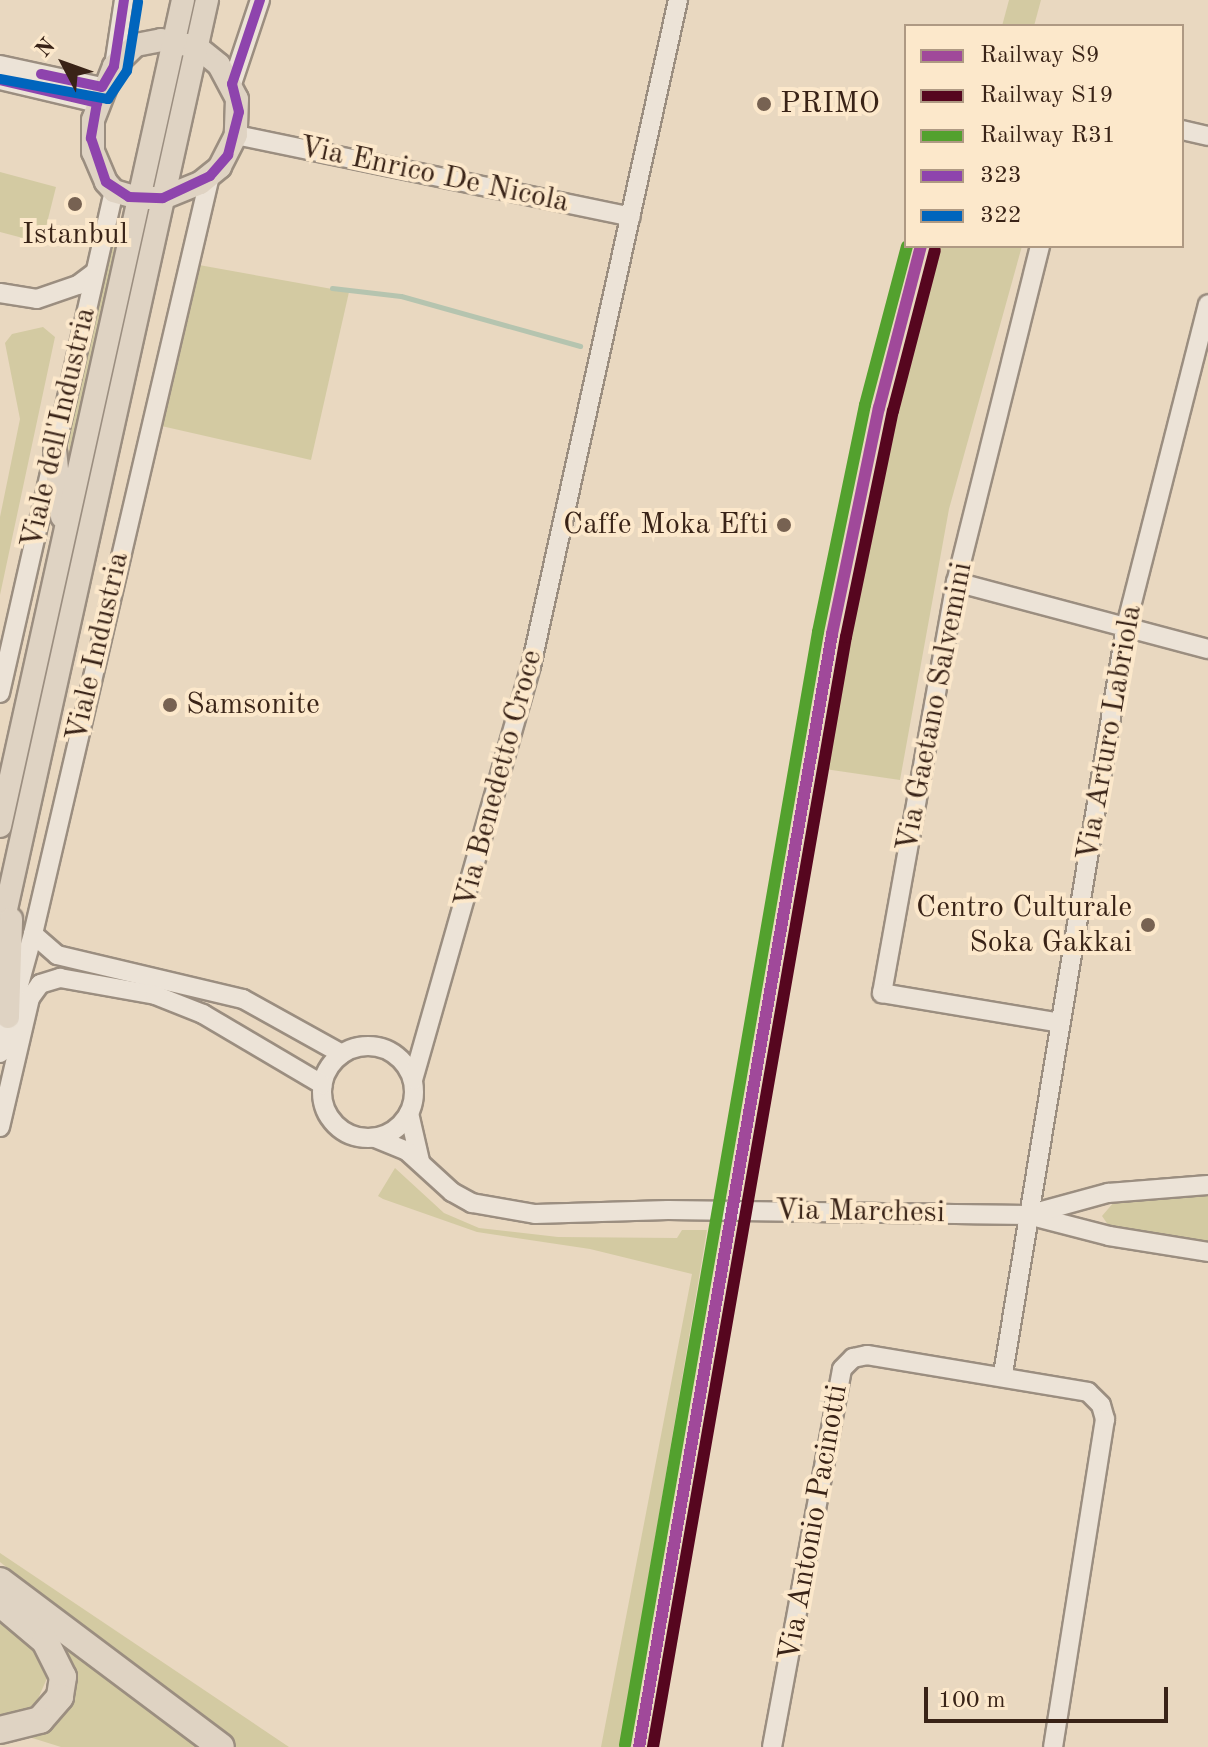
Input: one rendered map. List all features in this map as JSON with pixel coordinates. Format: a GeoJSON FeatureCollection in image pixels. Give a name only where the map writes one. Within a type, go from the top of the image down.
{"type":"FeatureCollection","features":[{"type":"Feature","properties":{"kind":"highway"},"geometry":{"type":"LineString","coordinates":[[0,1581],[221,1747]]}},
{"type":"Feature","properties":{"kind":"highway"},"geometry":{"type":"LineString","coordinates":[[0,1603],[45,1641],[63,1677],[60,1697],[40,1720],[19,1729],[0,1730]]}},
{"type":"Feature","properties":{"kind":"highway"},"geometry":{"type":"LineString","coordinates":[[0,1736],[34,1747]]}},
{"type":"Feature","properties":{"kind":"main road"},"geometry":{"type":"LineString","coordinates":[[0,826],[183,0]]}},
{"type":"Feature","properties":{"kind":"main road"},"geometry":{"type":"LineString","coordinates":[[0,936],[207,0]]}},
{"type":"Feature","properties":{"kind":"main road"},"geometry":{"type":"LineString","coordinates":[[174,41],[197,47],[232,84],[239,112],[236,135],[210,176],[163,198],[138,198],[114,191],[93,152],[100,95],[114,66],[136,45],[174,41]]}},
{"type":"Feature","properties":{"kind":"main road"},"geometry":{"type":"LineString","coordinates":[[55,450],[63,535]]}},
{"type":"Feature","properties":{"kind":"main road"},"geometry":{"type":"LineString","coordinates":[[8,1017],[12,884]]}},
{"type":"Feature","properties":{"kind":"street"},"geometry":{"type":"LineString","coordinates":[[114,66],[124,0]]}},
{"type":"Feature","properties":{"kind":"street"},"geometry":{"type":"LineString","coordinates":[[232,84],[260,0]]}},
{"type":"Feature","properties":{"kind":"street"},"geometry":{"type":"LineString","coordinates":[[631,217],[678,0]]}},
{"type":"Feature","properties":{"kind":"street"},"geometry":{"type":"LineString","coordinates":[[0,65],[100,95]]}},
{"type":"Feature","properties":{"kind":"street"},"geometry":{"type":"LineString","coordinates":[[0,80],[100,95]]}},
{"type":"Feature","properties":{"kind":"street"},"geometry":{"type":"LineString","coordinates":[[1184,130],[1208,136]]}},
{"type":"Feature","properties":{"kind":"street","name":"Via Enrico De Nicola"},"geometry":{"type":"LineString","coordinates":[[236,135],[631,217]]}},
{"type":"Feature","properties":{"kind":"street","name":"Viale Industria"},"geometry":{"type":"LineString","coordinates":[[0,1053],[33,934],[210,176]]}},
{"type":"Feature","properties":{"kind":"street"},"geometry":{"type":"LineString","coordinates":[[0,293],[37,299],[78,285],[96,265],[114,191]]}},
{"type":"Feature","properties":{"kind":"street","name":"Via Benedetto Croce"},"geometry":{"type":"LineString","coordinates":[[413,1080],[523,695],[631,217]]}},
{"type":"Feature","properties":{"kind":"street","name":"Via Gaetano Salvemini"},"geometry":{"type":"LineString","coordinates":[[1040,248],[956,582],[882,993],[1061,1023]]}},
{"type":"Feature","properties":{"kind":"street","name":"Viale dell'Industria"},"geometry":{"type":"LineString","coordinates":[[0,693],[96,265]]}},
{"type":"Feature","properties":{"kind":"street","name":"Via Arturo Labriola"},"geometry":{"type":"LineString","coordinates":[[1028,1215],[1126,626],[1208,304]]}},
{"type":"Feature","properties":{"kind":"street"},"geometry":{"type":"LineString","coordinates":[[956,582],[1208,649]]}},
{"type":"Feature","properties":{"kind":"street"},"geometry":{"type":"LineString","coordinates":[[33,934],[57,955],[243,999],[342,1054]]}},
{"type":"Feature","properties":{"kind":"street"},"geometry":{"type":"LineString","coordinates":[[17,984],[42,969],[155,995],[203,1014],[323,1085]]}},
{"type":"Feature","properties":{"kind":"street"},"geometry":{"type":"LineString","coordinates":[[0,1127],[30,998],[45,981],[72,978]]}},
{"type":"Feature","properties":{"kind":"street"},"geometry":{"type":"LineString","coordinates":[[392,1053],[416,1043],[429,1026]]}},
{"type":"Feature","properties":{"kind":"street"},"geometry":{"type":"LineString","coordinates":[[409,1113],[389,1133],[375,1138],[354,1136],[336,1125],[324,1107],[323,1085],[342,1054],[367,1046],[392,1053],[413,1080],[409,1113],[420,1161]]}},
{"type":"Feature","properties":{"kind":"street","name":"Via Marchesi"},"geometry":{"type":"LineString","coordinates":[[375,1138],[420,1161],[452,1192],[499,1209],[575,1216],[668,1210],[1028,1215],[1109,1236],[1208,1252]]}},
{"type":"Feature","properties":{"kind":"street","name":"Via Marchesi"},"geometry":{"type":"LineString","coordinates":[[1028,1215],[1108,1193],[1208,1185]]}},
{"type":"Feature","properties":{"kind":"street"},"geometry":{"type":"LineString","coordinates":[[1003,1374],[1028,1215]]}},
{"type":"Feature","properties":{"kind":"street","name":"Via Antonio Pacinotti"},"geometry":{"type":"LineString","coordinates":[[772,1747],[842,1369],[853,1358],[867,1355],[1003,1374],[1088,1392],[1105,1419],[1053,1747]]}},
{"type":"Feature","properties":{"kind":"shaded area"},"geometry":{"type":"Polygon","coordinates":[[[1009,0],[1041,0],[1035,24],[1003,24],[1009,0]]]}},
{"type":"Feature","properties":{"kind":"shaded area"},"geometry":{"type":"Polygon","coordinates":[[[0,172],[56,187],[42,243],[0,232],[0,172]]]}},
{"type":"Feature","properties":{"kind":"shaded area"},"geometry":{"type":"Polygon","coordinates":[[[117,218],[124,219],[71,481],[67,423],[117,218]]]}},
{"type":"Feature","properties":{"kind":"shaded area"},"geometry":{"type":"Polygon","coordinates":[[[936,248],[1021,248],[949,509],[900,780],[818,768],[896,400],[936,248]]]}},
{"type":"Feature","properties":{"kind":"shaded area"},"geometry":{"type":"Polygon","coordinates":[[[199,265],[349,292],[311,460],[157,425],[199,265]]]}},
{"type":"Feature","properties":{"kind":"shaded area"},"geometry":{"type":"Polygon","coordinates":[[[43,327],[55,337],[0,595],[0,517],[20,419],[5,343],[12,334],[43,327]]]}},
{"type":"Feature","properties":{"kind":"shaded area"},"geometry":{"type":"Polygon","coordinates":[[[395,1168],[444,1213],[479,1228],[558,1237],[677,1238],[682,1230],[707,1230],[620,1747],[601,1747],[692,1274],[590,1249],[477,1232],[383,1199],[378,1196],[395,1168]]]}},
{"type":"Feature","properties":{"kind":"shaded area"},"geometry":{"type":"Polygon","coordinates":[[[1208,1193],[1208,1245],[1111,1229],[1102,1216],[1114,1202],[1208,1193]]]}},
{"type":"Feature","properties":{"kind":"shaded area"},"geometry":{"type":"Polygon","coordinates":[[[0,1553],[289,1747],[236,1747],[0,1562],[0,1553]]]}},
{"type":"Feature","properties":{"kind":"shaded area"},"geometry":{"type":"Polygon","coordinates":[[[0,1614],[28,1634],[48,1676],[34,1708],[0,1721],[0,1614]]]}},
{"type":"Feature","properties":{"kind":"shaded area"},"geometry":{"type":"Polygon","coordinates":[[[49,1634],[204,1747],[61,1747],[29,1737],[54,1714],[49,1634]]]}},
{"type":"Feature","properties":{"kind":"waterway"},"geometry":{"type":"LineString","coordinates":[[332,288],[401,296],[580,346]]}},
{"type":"Feature","properties":{"kind":"rail line","name":"R31"},"geometry":{"type":"LineString","coordinates":[[625,1745],[818,632],[865,405],[906,248]]}},
{"type":"Feature","properties":{"kind":"rail line","name":"S9"},"geometry":{"type":"LineString","coordinates":[[639,1747],[832,634],[879,408],[920,248]]}},
{"type":"Feature","properties":{"kind":"rail line","name":"S19"},"geometry":{"type":"LineString","coordinates":[[653,1747],[846,637],[893,411],[935,250]]}},
{"type":"Feature","properties":{"kind":"transit line","name":"323"},"geometry":{"type":"LineString","coordinates":[[41,74],[102,87],[114,66],[124,0]]}},
{"type":"Feature","properties":{"kind":"transit line","name":"323"},"geometry":{"type":"LineString","coordinates":[[0,80],[97,103],[91,138],[106,182],[129,197],[163,198],[210,176],[228,155],[239,112],[232,84],[260,0]]}},
{"type":"Feature","properties":{"kind":"transit line","name":"322"},"geometry":{"type":"LineString","coordinates":[[0,79],[108,99],[127,71],[138,2]]}},
{"type":"Feature","properties":{"kind":"place","name":"PRIMO"},"geometry":{"type":"Point","coordinates":[764,104]}},
{"type":"Feature","properties":{"kind":"place","name":"Istanbul"},"geometry":{"type":"Point","coordinates":[75,204]}},
{"type":"Feature","properties":{"kind":"place","name":"Caffe Moka Efti"},"geometry":{"type":"Point","coordinates":[784,525]}},
{"type":"Feature","properties":{"kind":"place","name":"Samsonite"},"geometry":{"type":"Point","coordinates":[170,705]}},
{"type":"Feature","properties":{"kind":"place","name":"Centro Culturale Soka Gakkai"},"geometry":{"type":"Point","coordinates":[1148,925]}}]}
